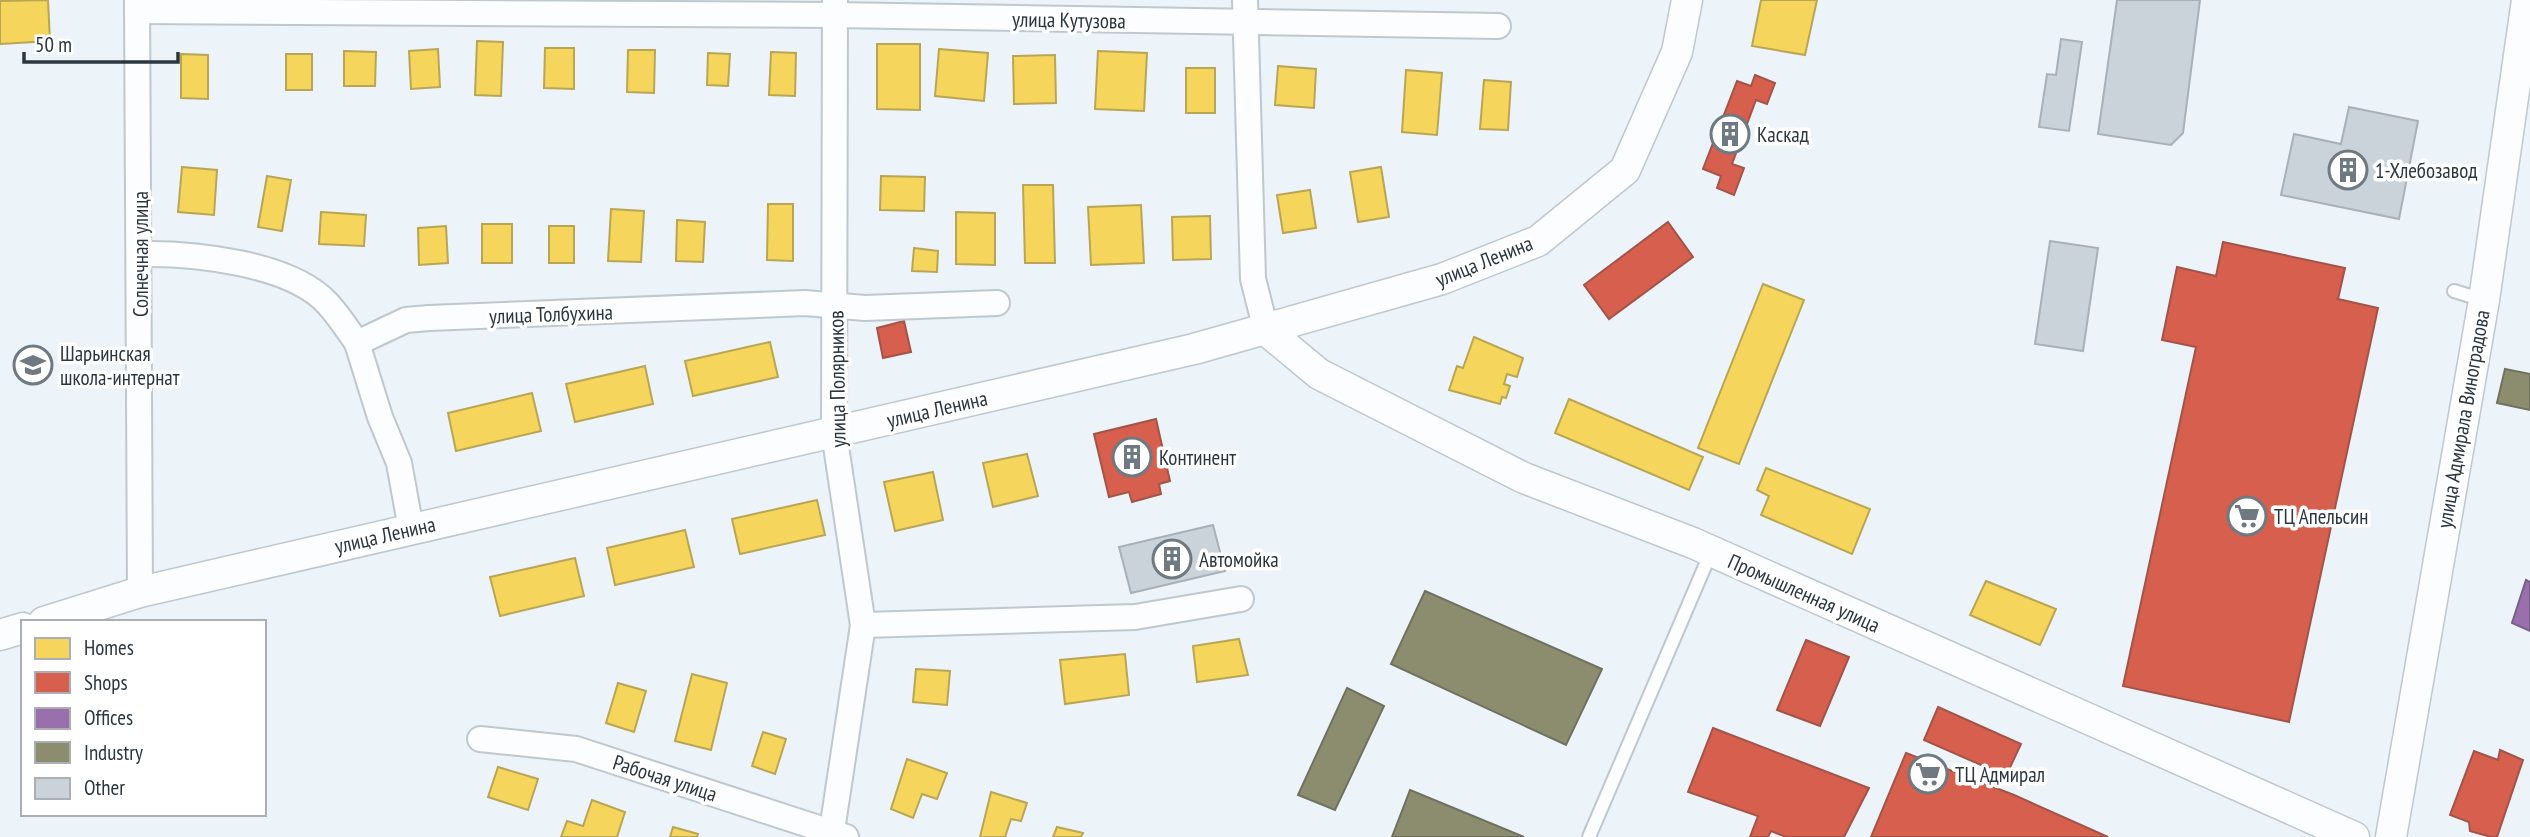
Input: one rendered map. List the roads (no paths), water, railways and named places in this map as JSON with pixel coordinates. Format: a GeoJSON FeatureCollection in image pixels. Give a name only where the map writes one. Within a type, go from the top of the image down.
{"type":"FeatureCollection","features":[{"type":"Feature","properties":{"kind":"street","name":"улица Ленина"},"geometry":{"type":"LineString","coordinates":[[50,620],[141,592],[834,433],[1266,330],[1442,279],[1538,241],[1625,170],[1677,52],[1687,0]]}},
{"type":"Feature","properties":{"kind":"street","name":"улица Адмирала Виноградова"},"geometry":{"type":"LineString","coordinates":[[2390,837],[2484,300],[2527,0]]}},
{"type":"Feature","properties":{"kind":"street","name":"улица Кутузова"},"geometry":{"type":"LineString","coordinates":[[137,6],[835,7],[1244,12],[1498,26]]}},
{"type":"Feature","properties":{"kind":"street","name":"Солнечная улица"},"geometry":{"type":"LineString","coordinates":[[137,6],[141,254],[141,592]]}},
{"type":"Feature","properties":{"kind":"street","name":"улица Полярников"},"geometry":{"type":"LineString","coordinates":[[835,7],[834,433],[863,625],[837,836]]}},
{"type":"Feature","properties":{"kind":"street"},"geometry":{"type":"LineString","coordinates":[[1244,12],[1253,279],[1266,330]]}},
{"type":"Feature","properties":{"kind":"street"},"geometry":{"type":"LineString","coordinates":[[141,254],[184,253],[209,257],[292,279],[327,303],[358,343],[399,463],[411,529]]}},
{"type":"Feature","properties":{"kind":"street","name":"улица Толбухина"},"geometry":{"type":"LineString","coordinates":[[358,343],[406,320],[805,303],[864,308],[997,303]]}},
{"type":"Feature","properties":{"kind":"street","name":"Промышленная улица"},"geometry":{"type":"LineString","coordinates":[[1266,330],[1319,374],[1524,478],[1712,552],[2334,833]]}},
{"type":"Feature","properties":{"kind":"street"},"geometry":{"type":"LineString","coordinates":[[863,625],[1136,617],[1241,599]]}},
{"type":"Feature","properties":{"kind":"street"},"geometry":{"type":"LineString","coordinates":[[0,635],[21,629]]}},
{"type":"Feature","properties":{"kind":"street","name":"Рабочая улица"},"geometry":{"type":"LineString","coordinates":[[480,739],[576,749],[837,836]]}},
{"type":"Feature","properties":{"kind":"lane"},"geometry":{"type":"LineString","coordinates":[[2454,291],[2484,300]]}},
{"type":"Feature","properties":{"kind":"lane"},"geometry":{"type":"LineString","coordinates":[[1589,837],[1712,552]]}},
{"type":"Feature","properties":{"kind":"place","name":"Каскад"},"geometry":{"type":"Point","coordinates":[1730,134]}},
{"type":"Feature","properties":{"kind":"place","name":"1-Хлебозавод"},"geometry":{"type":"Point","coordinates":[2348,170]}},
{"type":"Feature","properties":{"kind":"place","name":"Шарьинская школа-интернат"},"geometry":{"type":"Point","coordinates":[33,365]}},
{"type":"Feature","properties":{"kind":"place","name":"Континент"},"geometry":{"type":"Point","coordinates":[1132,457]}},
{"type":"Feature","properties":{"kind":"place","name":"ТЦ Апельсин"},"geometry":{"type":"Point","coordinates":[2247,516]}},
{"type":"Feature","properties":{"kind":"place","name":"Автомойка"},"geometry":{"type":"Point","coordinates":[1172,559]}},
{"type":"Feature","properties":{"kind":"place","name":"ТЦ Адмирал"},"geometry":{"type":"Point","coordinates":[1928,774]}}]}
